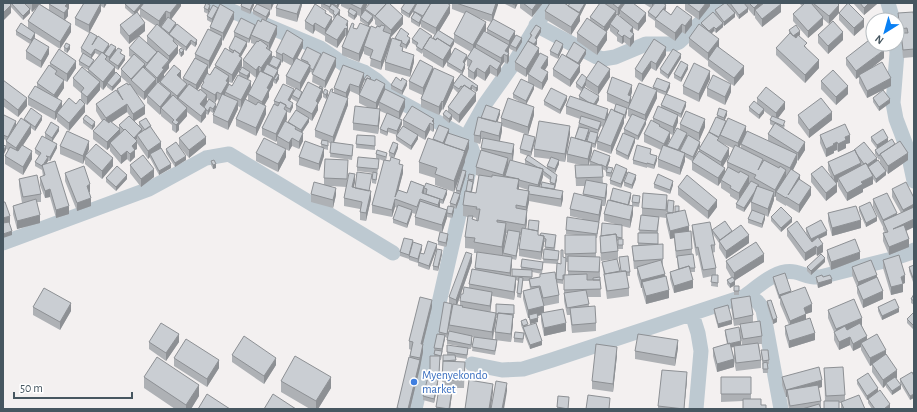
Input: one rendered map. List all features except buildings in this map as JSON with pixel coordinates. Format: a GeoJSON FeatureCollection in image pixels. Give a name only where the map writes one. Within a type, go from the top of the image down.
{"type":"FeatureCollection","features":[{"type":"Feature","properties":{"kind":"street"},"geometry":{"type":"LineString","coordinates":[[213,3],[320,48],[345,65],[364,72],[376,80],[397,100],[458,133],[466,138],[471,146],[472,153],[416,409]]}},
{"type":"Feature","properties":{"kind":"street"},"geometry":{"type":"LineString","coordinates":[[466,138],[485,104],[514,63],[550,3]]}},
{"type":"Feature","properties":{"kind":"street"},"geometry":{"type":"LineString","coordinates":[[536,25],[597,57],[609,59],[646,44],[674,44],[679,42],[722,3]]}},
{"type":"Feature","properties":{"kind":"street"},"geometry":{"type":"LineString","coordinates":[[897,52],[893,103],[896,119],[907,148],[914,182]]}},
{"type":"Feature","properties":{"kind":"street"},"geometry":{"type":"LineString","coordinates":[[3,243],[149,189],[206,158],[229,154],[393,253]]}},
{"type":"Feature","properties":{"kind":"street"},"geometry":{"type":"LineString","coordinates":[[472,364],[502,370],[523,369],[745,296],[768,279],[783,273],[794,272],[812,278],[820,277],[892,259],[910,253],[914,250]]}},
{"type":"Feature","properties":{"kind":"street"},"geometry":{"type":"LineString","coordinates":[[745,296],[753,297],[763,310],[781,409]]}},
{"type":"Feature","properties":{"kind":"street"},"geometry":{"type":"LineString","coordinates":[[692,314],[698,333],[701,351],[696,409]]}},
{"type":"Feature","properties":{"kind":"place","name":"Myenyekondo market"},"geometry":{"type":"Point","coordinates":[414,382]}}]}
